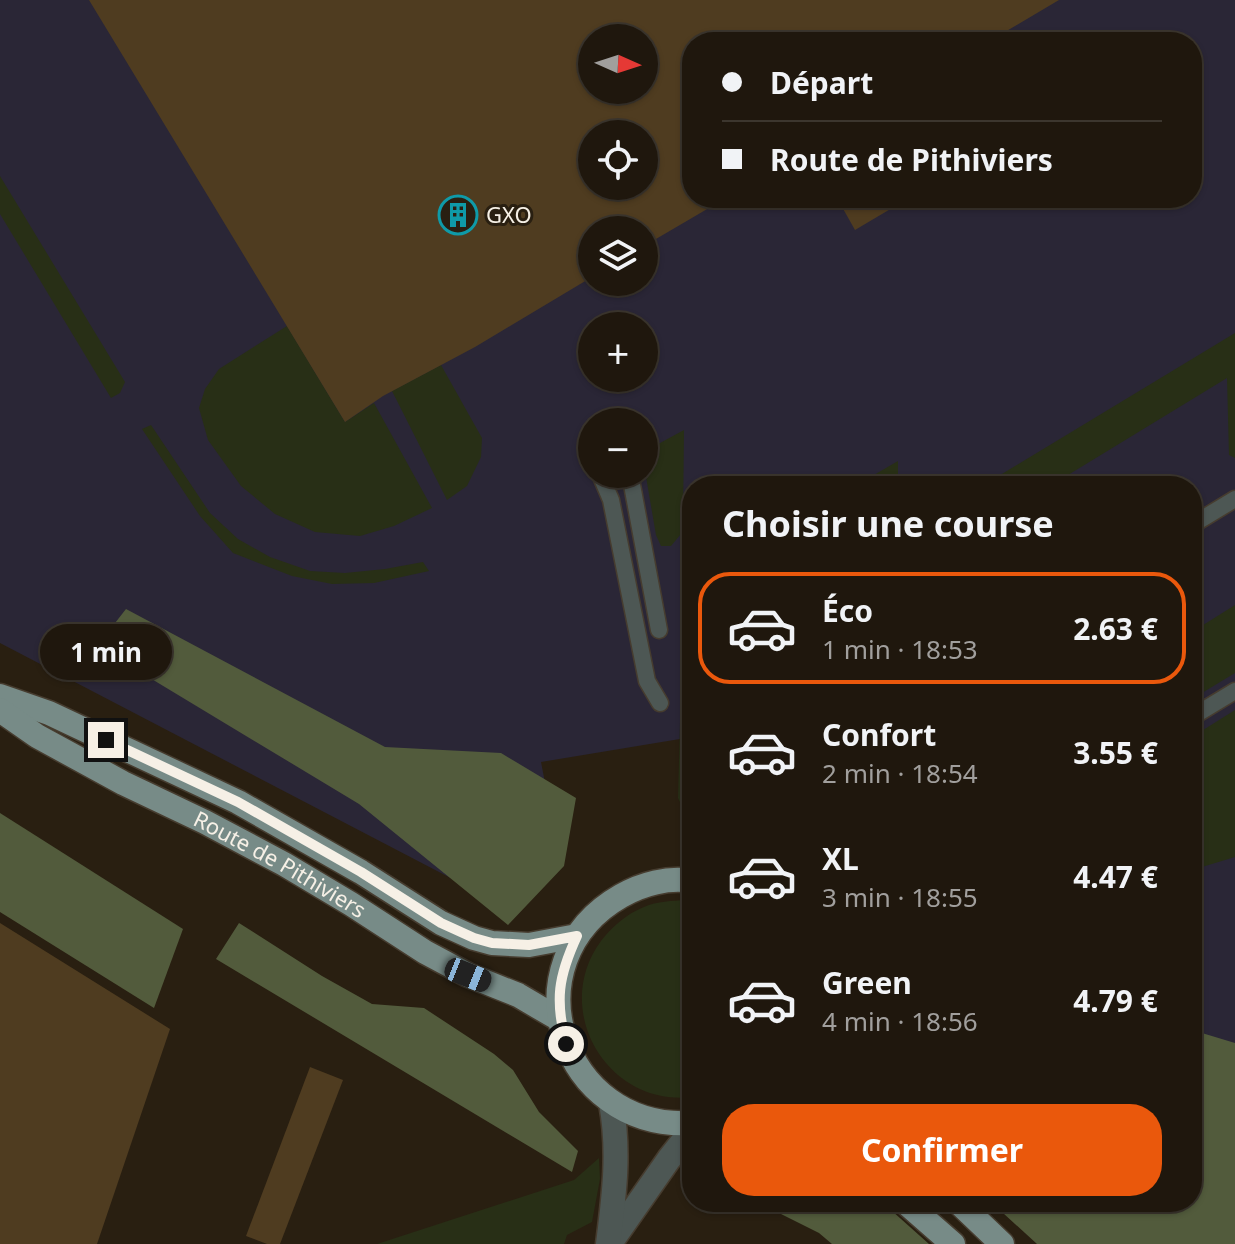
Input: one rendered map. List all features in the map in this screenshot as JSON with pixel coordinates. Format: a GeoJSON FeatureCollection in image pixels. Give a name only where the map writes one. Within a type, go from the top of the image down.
{"type":"FeatureCollection","features":[{"type":"Feature","properties":{"kind":"main road","name":"Route de Pithiviers"},"geometry":{"type":"LineString","coordinates":[[0,696],[49,713],[238,802],[361,872],[441,923],[474,938],[492,943],[529,945],[577,936]]}},
{"type":"Feature","properties":{"kind":"main road","name":"Route de Pithiviers"},"geometry":{"type":"LineString","coordinates":[[0,710],[37,736],[123,783],[284,864],[425,952],[468,975],[518,995],[559,1019]]}},
{"type":"Feature","properties":{"kind":"main road"},"geometry":{"type":"LineString","coordinates":[[682,881],[658,882],[632,889],[609,902],[577,936],[565,962],[559,991],[559,1019],[566,1044],[577,1067],[592,1087],[611,1103],[632,1114],[654,1121],[682,1124]]}},
{"type":"Feature","properties":{"kind":"main road"},"geometry":{"type":"LineString","coordinates":[[916,1212],[953,1244]]}},
{"type":"Feature","properties":{"kind":"main road"},"geometry":{"type":"LineString","coordinates":[[968,1212],[1002,1244]]}},
{"type":"Feature","properties":{"kind":"street"},"geometry":{"type":"LineString","coordinates":[[609,1244],[617,1167],[611,1103]]}},
{"type":"Feature","properties":{"kind":"street"},"geometry":{"type":"LineString","coordinates":[[609,1244],[682,1143]]}},
{"type":"Feature","properties":{"kind":"lane"},"geometry":{"type":"LineString","coordinates":[[606,488],[611,500],[647,681],[660,703]]}},
{"type":"Feature","properties":{"kind":"lane"},"geometry":{"type":"LineString","coordinates":[[633,488],[659,630]]}},
{"type":"Feature","properties":{"kind":"lane"},"geometry":{"type":"LineString","coordinates":[[1202,519],[1235,499]]}},
{"type":"Feature","properties":{"kind":"lane"},"geometry":{"type":"LineString","coordinates":[[1202,711],[1235,691]]}},
{"type":"Feature","properties":{"kind":"shaded area"},"geometry":{"type":"Polygon","coordinates":[[[0,0],[1235,0],[1235,1244],[1202,1212],[1202,476],[682,476],[682,739],[541,762],[559,855],[510,909],[0,643],[0,0]]]}},
{"type":"Feature","properties":{"kind":"green space"},"geometry":{"type":"Polygon","coordinates":[[[0,176],[125,382],[120,393],[111,398],[0,214],[0,176]]]}},
{"type":"Feature","properties":{"kind":"green space"},"geometry":{"type":"Polygon","coordinates":[[[287,326],[345,422],[374,403],[432,508],[394,526],[360,536],[315,532],[275,514],[241,486],[208,440],[199,408],[205,389],[219,369],[287,326]]]}},
{"type":"Feature","properties":{"kind":"green space"},"geometry":{"type":"Polygon","coordinates":[[[1235,333],[1235,458],[1229,455],[1227,378],[1066,476],[999,476],[1235,333]]]}},
{"type":"Feature","properties":{"kind":"green space"},"geometry":{"type":"Polygon","coordinates":[[[441,365],[482,438],[481,457],[467,486],[447,500],[392,391],[441,365]]]}},
{"type":"Feature","properties":{"kind":"green space"},"geometry":{"type":"Polygon","coordinates":[[[151,425],[210,513],[238,539],[270,557],[310,571],[345,573],[423,562],[429,571],[374,583],[332,584],[292,576],[233,553],[200,516],[142,429],[151,425]]]}},
{"type":"Feature","properties":{"kind":"green space"},"geometry":{"type":"Polygon","coordinates":[[[684,430],[681,534],[671,546],[661,546],[656,535],[648,488],[658,488],[658,444],[684,430]]]}},
{"type":"Feature","properties":{"kind":"green space"},"geometry":{"type":"Polygon","coordinates":[[[898,461],[898,476],[872,476],[898,461]]]}},
{"type":"Feature","properties":{"kind":"green space"},"geometry":{"type":"Polygon","coordinates":[[[1235,605],[1235,673],[1202,693],[1202,626],[1235,605]]]}},
{"type":"Feature","properties":{"kind":"green space"},"geometry":{"type":"Polygon","coordinates":[[[126,609],[385,747],[501,753],[576,798],[564,866],[508,925],[359,804],[97,646],[126,609]]]}},
{"type":"Feature","properties":{"kind":"green space"},"geometry":{"type":"Polygon","coordinates":[[[682,648],[682,807],[678,798],[682,648]]]}},
{"type":"Feature","properties":{"kind":"green space"},"geometry":{"type":"Polygon","coordinates":[[[1235,710],[1235,857],[1202,867],[1202,731],[1235,710]]]}},
{"type":"Feature","properties":{"kind":"green space"},"geometry":{"type":"Polygon","coordinates":[[[0,813],[183,929],[154,1008],[0,912],[0,813]]]}},
{"type":"Feature","properties":{"kind":"green space"},"geometry":{"type":"Polygon","coordinates":[[[682,900],[682,1097],[662,1096],[635,1087],[613,1070],[596,1049],[585,1023],[582,996],[587,968],[601,941],[631,913],[665,902],[682,900]]]}},
{"type":"Feature","properties":{"kind":"green space"},"geometry":{"type":"Polygon","coordinates":[[[239,923],[372,1004],[424,1008],[494,1054],[513,1070],[539,1112],[578,1151],[572,1172],[216,959],[239,923]]]}},
{"type":"Feature","properties":{"kind":"green space"},"geometry":{"type":"Polygon","coordinates":[[[1202,1033],[1235,1043],[1235,1244],[1037,1244],[1002,1212],[1202,1212],[1202,1033]]]}},
{"type":"Feature","properties":{"kind":"green space"},"geometry":{"type":"Polygon","coordinates":[[[599,1158],[600,1179],[592,1222],[567,1235],[564,1244],[377,1244],[574,1180],[599,1158]]]}},
{"type":"Feature","properties":{"kind":"green space"},"geometry":{"type":"Polygon","coordinates":[[[777,1212],[893,1212],[929,1244],[832,1244],[819,1233],[777,1212]]]}},
{"type":"Feature","properties":{"kind":"building","name":"GXO"},"geometry":{"type":"Polygon","coordinates":[[[89,0],[1059,0],[1005,32],[682,32],[682,208],[709,208],[658,238],[658,216],[578,216],[578,285],[475,347],[383,396],[345,422],[89,0]]]}},
{"type":"Feature","properties":{"kind":"building"},"geometry":{"type":"Polygon","coordinates":[[[843,208],[892,208],[855,230],[843,208]]]}},
{"type":"Feature","properties":{"kind":"building"},"geometry":{"type":"Polygon","coordinates":[[[0,923],[170,1029],[97,1244],[0,1244],[0,923]]]}},
{"type":"Feature","properties":{"kind":"building"},"geometry":{"type":"Polygon","coordinates":[[[310,1067],[343,1080],[280,1244],[267,1244],[246,1236],[310,1067]]]}},
{"type":"Feature","properties":{"kind":"place","name":"GXO"},"geometry":{"type":"Point","coordinates":[458,215]}},
{"type":"Feature","properties":{"kind":"route"},"geometry":{"type":"LineString","coordinates":[[106,740],[238,802],[361,872],[441,923],[474,938],[492,943],[529,945],[577,936],[565,962],[559,991],[559,1019],[566,1044]]}}]}
